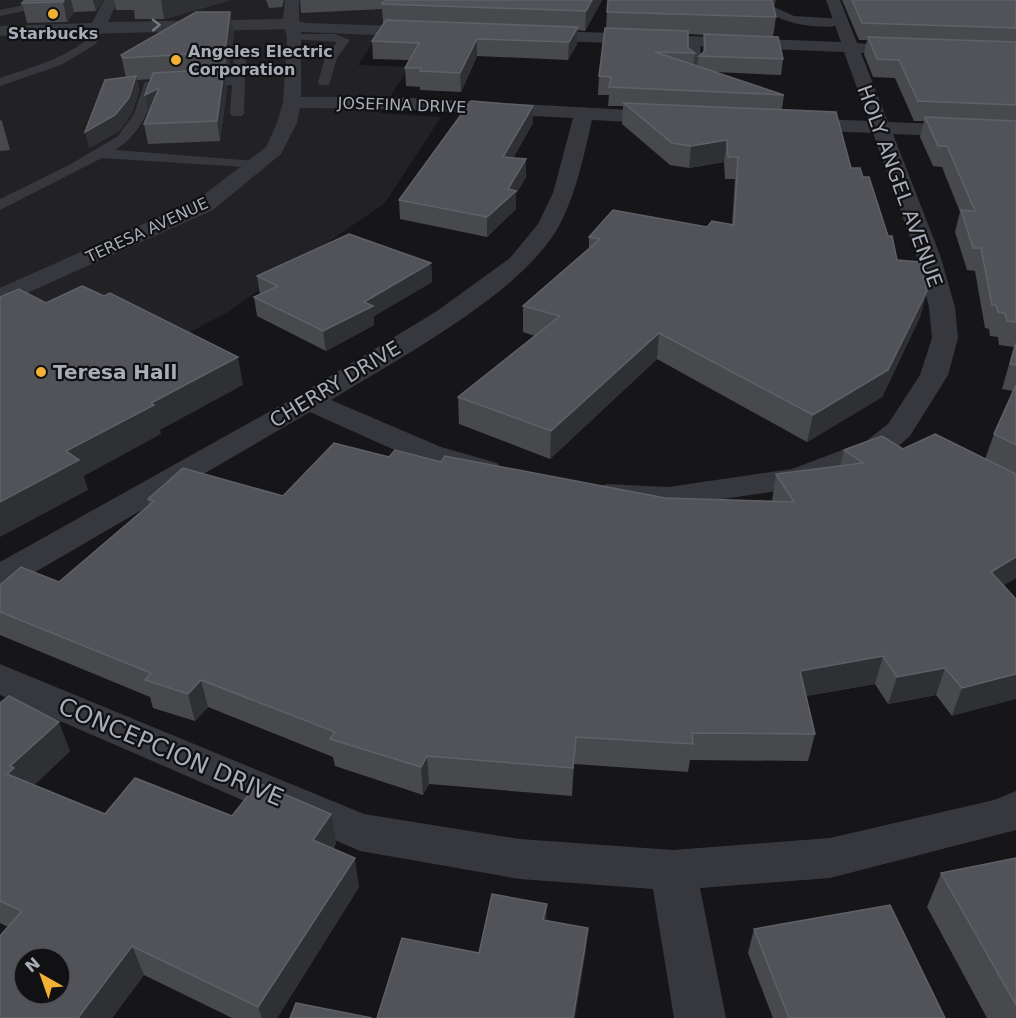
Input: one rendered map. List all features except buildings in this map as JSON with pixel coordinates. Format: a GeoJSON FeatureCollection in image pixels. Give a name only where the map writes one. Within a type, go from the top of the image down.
{"type":"FeatureCollection","features":[{"type":"Feature","properties":{"kind":"street"},"geometry":{"type":"LineString","coordinates":[[98,27],[111,0]]}},
{"type":"Feature","properties":{"kind":"street","name":"TERESA AVENUE"},"geometry":{"type":"LineString","coordinates":[[0,297],[205,205],[274,150],[287,123],[292,102],[292,0]]}},
{"type":"Feature","properties":{"kind":"street","name":"HOLY ANGEL AVENUE"},"geometry":{"type":"LineString","coordinates":[[585,493],[668,496],[798,478],[877,448],[898,430],[934,375],[945,338],[942,307],[928,255],[833,0]]}},
{"type":"Feature","properties":{"kind":"street"},"geometry":{"type":"LineString","coordinates":[[0,31],[98,27],[293,30],[305,28],[439,28]]}},
{"type":"Feature","properties":{"kind":"street"},"geometry":{"type":"LineString","coordinates":[[515,31],[846,36],[883,44]]}},
{"type":"Feature","properties":{"kind":"street"},"geometry":{"type":"LineString","coordinates":[[561,32],[694,40],[846,36]]}},
{"type":"Feature","properties":{"kind":"street","name":"JOSEFINA DRIVE"},"geometry":{"type":"LineString","coordinates":[[292,102],[394,103],[690,119]]}},
{"type":"Feature","properties":{"kind":"street","name":"CHERRY DRIVE"},"geometry":{"type":"LineString","coordinates":[[0,577],[309,401],[446,317],[519,263],[548,226],[564,193],[584,114]]}},
{"type":"Feature","properties":{"kind":"street"},"geometry":{"type":"LineString","coordinates":[[773,123],[1016,133]]}},
{"type":"Feature","properties":{"kind":"street"},"geometry":{"type":"LineString","coordinates":[[309,401],[430,454],[506,476]]}},
{"type":"Feature","properties":{"kind":"street"},"geometry":{"type":"LineString","coordinates":[[898,430],[928,445]]}},
{"type":"Feature","properties":{"kind":"street","name":"CONCEPCION DRIVE"},"geometry":{"type":"LineString","coordinates":[[0,679],[360,832],[520,859],[673,870],[830,858],[1003,816],[1016,809]]}},
{"type":"Feature","properties":{"kind":"street"},"geometry":{"type":"LineString","coordinates":[[673,870],[700,1018]]}},
{"type":"Feature","properties":{"kind":"lane"},"geometry":{"type":"LineString","coordinates":[[0,13],[24,8],[29,0]]}},
{"type":"Feature","properties":{"kind":"lane"},"geometry":{"type":"LineString","coordinates":[[771,0],[768,3],[769,8],[782,16],[809,21],[846,36]]}},
{"type":"Feature","properties":{"kind":"lane"},"geometry":{"type":"LineString","coordinates":[[0,82],[66,57],[92,42],[98,27]]}},
{"type":"Feature","properties":{"kind":"lane"},"geometry":{"type":"LineString","coordinates":[[293,30],[344,40],[331,58],[324,82]]}},
{"type":"Feature","properties":{"kind":"lane"},"geometry":{"type":"LineString","coordinates":[[694,40],[695,66]]}},
{"type":"Feature","properties":{"kind":"lane"},"geometry":{"type":"LineString","coordinates":[[237,113],[240,52]]}},
{"type":"Feature","properties":{"kind":"lane"},"geometry":{"type":"LineString","coordinates":[[132,86],[238,81]]}},
{"type":"Feature","properties":{"kind":"lane"},"geometry":{"type":"LineString","coordinates":[[0,205],[123,139],[141,114],[150,85]]}},
{"type":"Feature","properties":{"kind":"lane"},"geometry":{"type":"LineString","coordinates":[[100,153],[257,165]]}},
{"type":"Feature","properties":{"kind":"shaded area"},"geometry":{"type":"Polygon","coordinates":[[[0,0],[392,0],[394,11],[358,65],[409,67],[380,113],[441,117],[385,203],[226,313],[0,433],[0,0]]]}},
{"type":"Feature","properties":{"kind":"place","name":"Starbucks"},"geometry":{"type":"Point","coordinates":[53,14]}},
{"type":"Feature","properties":{"kind":"place","name":"Angeles Electric Corporation"},"geometry":{"type":"Point","coordinates":[176,60]}},
{"type":"Feature","properties":{"kind":"place","name":"Teresa Hall"},"geometry":{"type":"Point","coordinates":[41,372]}}]}
